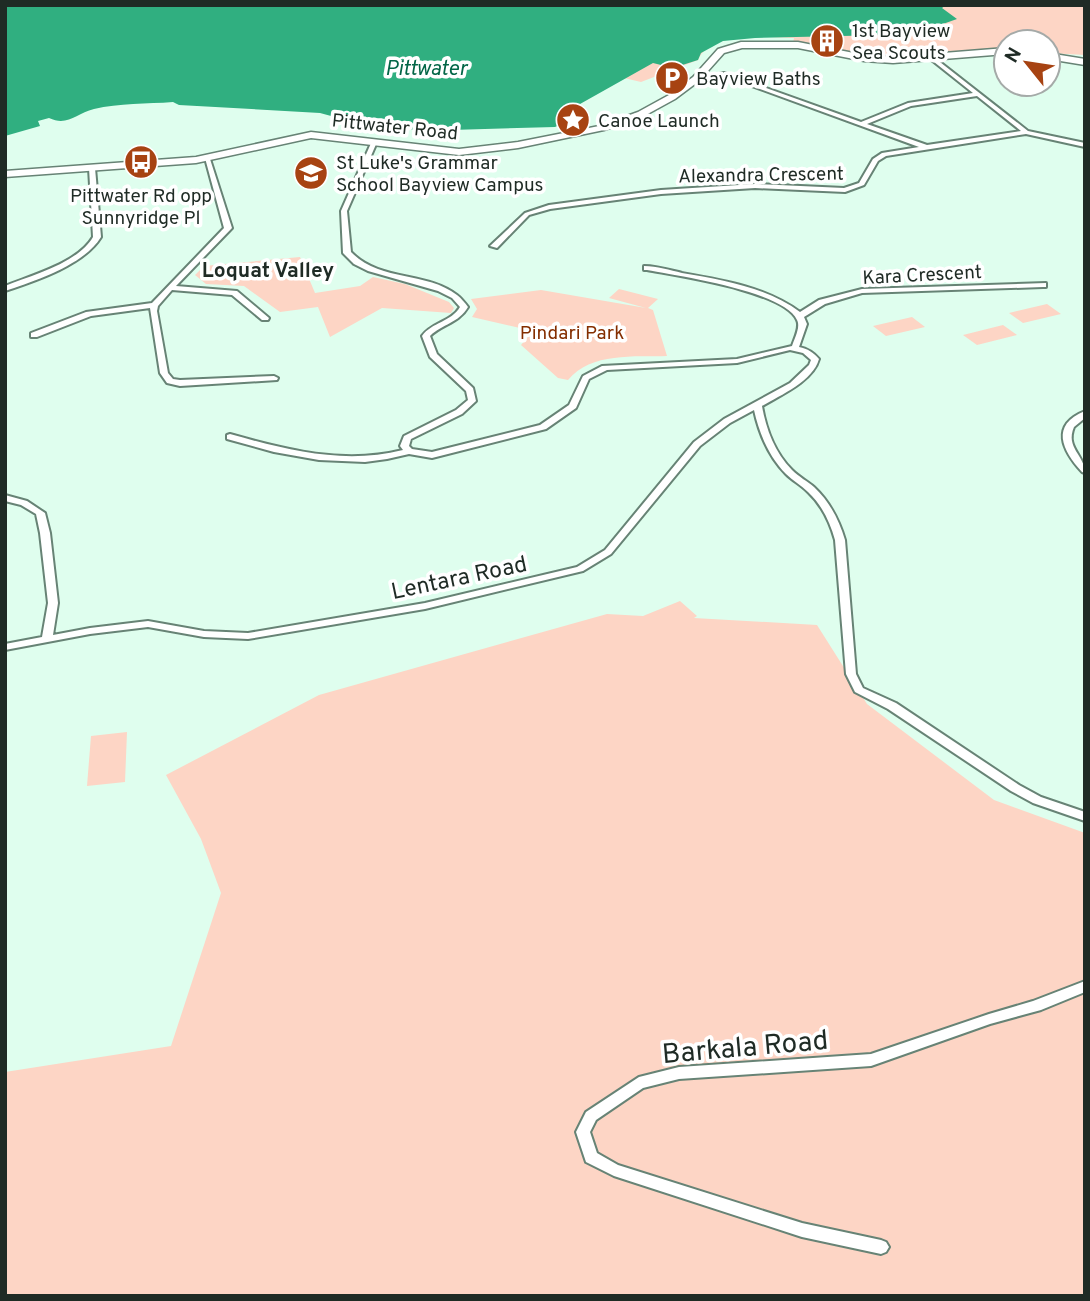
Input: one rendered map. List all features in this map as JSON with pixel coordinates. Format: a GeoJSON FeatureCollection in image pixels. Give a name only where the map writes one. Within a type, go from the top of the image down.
{"type":"FeatureCollection","features":[{"type":"Feature","properties":{"kind":"main road","name":"Pittwater Road"},"geometry":{"type":"LineString","coordinates":[[5,174],[207,159],[311,135],[470,152],[601,128],[647,111],[696,79],[718,54],[741,45],[806,46],[883,60],[992,52]]}},
{"type":"Feature","properties":{"kind":"main road"},"geometry":{"type":"LineString","coordinates":[[1062,58],[1085,62]]}},
{"type":"Feature","properties":{"kind":"street"},"geometry":{"type":"LineString","coordinates":[[931,57],[1026,132],[1085,145]]}},
{"type":"Feature","properties":{"kind":"street"},"geometry":{"type":"LineString","coordinates":[[722,74],[928,148]]}},
{"type":"Feature","properties":{"kind":"street"},"geometry":{"type":"LineString","coordinates":[[860,124],[910,104],[977,94]]}},
{"type":"Feature","properties":{"kind":"street","name":"Alexandra Crescent"},"geometry":{"type":"LineString","coordinates":[[494,246],[527,214],[549,207],[662,192],[736,187],[845,190],[862,184],[875,160],[884,154],[1026,132]]}},
{"type":"Feature","properties":{"kind":"street"},"geometry":{"type":"LineString","coordinates":[[374,142],[344,211],[347,253],[360,266],[415,281],[455,297],[464,307],[457,318],[432,329],[426,336],[433,355],[470,390],[471,401],[459,411],[407,438],[404,446],[409,451]]}},
{"type":"Feature","properties":{"kind":"street"},"geometry":{"type":"LineString","coordinates":[[34,335],[89,314],[154,304],[170,288],[228,228],[207,159]]}},
{"type":"Feature","properties":{"kind":"street"},"geometry":{"type":"LineString","coordinates":[[5,289],[80,256],[95,244],[97,237],[92,169]]}},
{"type":"Feature","properties":{"kind":"street"},"geometry":{"type":"LineString","coordinates":[[230,437],[322,458],[372,458],[409,451],[432,455],[543,427],[561,417],[573,406],[586,378],[605,368],[737,361],[795,348],[803,324],[800,316],[788,305],[768,295],[647,268]]}},
{"type":"Feature","properties":{"kind":"street","name":"Kara Crescent"},"geometry":{"type":"LineString","coordinates":[[800,316],[822,302],[862,290],[1043,285]]}},
{"type":"Feature","properties":{"kind":"street"},"geometry":{"type":"LineString","coordinates":[[170,288],[234,293],[265,317]]}},
{"type":"Feature","properties":{"kind":"street"},"geometry":{"type":"LineString","coordinates":[[154,304],[164,373],[170,381],[180,383],[274,378]]}},
{"type":"Feature","properties":{"kind":"street","name":"Lentara Road"},"geometry":{"type":"LineString","coordinates":[[5,647],[148,624],[204,634],[248,636],[425,606],[580,569],[608,552],[697,444],[727,421],[793,385],[813,366],[814,356],[795,348]]}},
{"type":"Feature","properties":{"kind":"street"},"geometry":{"type":"LineString","coordinates":[[757,404],[761,425],[773,450],[790,473],[820,499],[835,523],[840,540],[850,674],[859,690],[892,706],[1015,788],[1037,800],[1085,817]]}},
{"type":"Feature","properties":{"kind":"street"},"geometry":{"type":"LineString","coordinates":[[1085,414],[1070,425],[1065,442],[1072,458],[1085,470]]}},
{"type":"Feature","properties":{"kind":"street"},"geometry":{"type":"LineString","coordinates":[[5,498],[24,503],[40,513],[53,603],[47,640]]}},
{"type":"Feature","properties":{"kind":"street","name":"Barkala Road"},"geometry":{"type":"LineString","coordinates":[[881,1247],[802,1230],[614,1170],[596,1160],[587,1150],[583,1132],[587,1121],[632,1087],[669,1075],[871,1060],[989,1018],[1036,1006],[1085,986]]}},
{"type":"Feature","properties":{"kind":"green space"},"geometry":{"type":"Polygon","coordinates":[[[846,5],[1085,5],[1085,55],[1062,54],[1062,28],[992,28],[992,49],[879,57],[793,43],[794,38],[755,37],[715,44],[705,50],[698,60],[641,82],[624,78],[643,68],[638,65],[846,5]]]}},
{"type":"Feature","properties":{"kind":"green space"},"geometry":{"type":"Polygon","coordinates":[[[300,257],[315,293],[360,286],[373,277],[405,284],[449,302],[454,308],[451,313],[382,308],[330,337],[318,307],[280,312],[244,286],[206,284],[195,275],[204,266],[300,257]]]}},
{"type":"Feature","properties":{"kind":"green space","name":"Pindari Park"},"geometry":{"type":"Polygon","coordinates":[[[619,289],[658,299],[648,308],[653,310],[667,356],[601,360],[578,371],[568,380],[558,378],[521,345],[533,331],[472,317],[477,309],[471,299],[541,290],[646,308],[609,298],[619,289]]]}},
{"type":"Feature","properties":{"kind":"green space"},"geometry":{"type":"Polygon","coordinates":[[[1047,304],[1061,314],[1023,323],[1009,313],[1047,304]]]}},
{"type":"Feature","properties":{"kind":"green space"},"geometry":{"type":"Polygon","coordinates":[[[912,317],[925,327],[886,336],[873,326],[912,317]]]}},
{"type":"Feature","properties":{"kind":"green space"},"geometry":{"type":"Polygon","coordinates":[[[1003,325],[1017,335],[977,345],[963,335],[1003,325]]]}},
{"type":"Feature","properties":{"kind":"green space"},"geometry":{"type":"Polygon","coordinates":[[[680,601],[697,616],[694,618],[817,625],[867,704],[994,800],[1085,833],[1085,1296],[5,1296],[5,1072],[171,1046],[221,893],[201,839],[166,775],[319,695],[607,614],[643,616],[680,601]]]}},
{"type":"Feature","properties":{"kind":"green space"},"geometry":{"type":"Polygon","coordinates":[[[127,732],[125,782],[87,786],[91,736],[127,732]]]}},
{"type":"Feature","properties":{"kind":"water","name":"Pittwater"},"geometry":{"type":"Polygon","coordinates":[[[5,5],[946,5],[942,8],[957,19],[923,31],[887,35],[723,41],[701,53],[698,60],[673,68],[653,63],[564,113],[576,118],[555,127],[417,131],[320,113],[179,105],[173,102],[104,107],[62,121],[49,118],[38,121],[40,126],[5,136],[5,5]]]}},
{"type":"Feature","properties":{"kind":"place","name":"1st Bayview Sea Scouts"},"geometry":{"type":"Point","coordinates":[827,41]}},
{"type":"Feature","properties":{"kind":"place","name":"Bayview Baths"},"geometry":{"type":"Point","coordinates":[672,78]}},
{"type":"Feature","properties":{"kind":"place","name":"Canoe Launch"},"geometry":{"type":"Point","coordinates":[573,120]}},
{"type":"Feature","properties":{"kind":"place","name":"Pittwater Rd opp Sunnyridge Pl"},"geometry":{"type":"Point","coordinates":[141,162]}},
{"type":"Feature","properties":{"kind":"place","name":"St Luke's Grammar School Bayview Campus"},"geometry":{"type":"Point","coordinates":[311,173]}},
{"type":"Feature","properties":{"kind":"district","name":"Loquat Valley"},"geometry":{"type":"Point","coordinates":[268,270]}}]}
